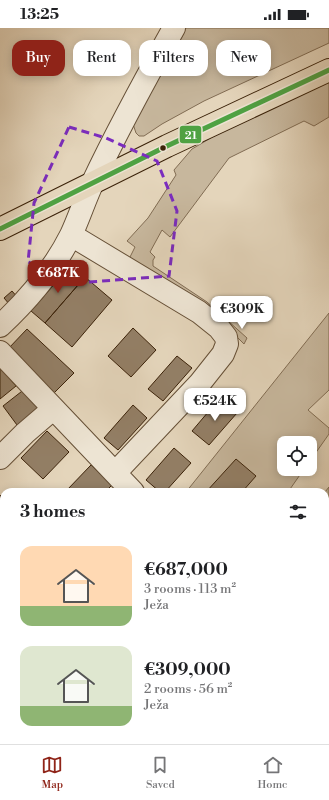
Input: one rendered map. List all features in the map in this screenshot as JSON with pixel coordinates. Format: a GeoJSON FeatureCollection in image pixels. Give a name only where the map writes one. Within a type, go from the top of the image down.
{"type":"FeatureCollection","features":[{"type":"Feature","properties":{"kind":"main road"},"geometry":{"type":"LineString","coordinates":[[0,229],[93,181],[329,70]]}},
{"type":"Feature","properties":{"kind":"street"},"geometry":{"type":"LineString","coordinates":[[0,326],[20,307],[42,282],[71,235],[93,181],[148,74],[174,28]]}},
{"type":"Feature","properties":{"kind":"street"},"geometry":{"type":"LineString","coordinates":[[0,352],[124,485],[223,354],[227,344],[226,337],[219,328],[199,312],[71,235]]}},
{"type":"Feature","properties":{"kind":"street"},"geometry":{"type":"LineString","coordinates":[[0,458],[34,424],[53,409]]}},
{"type":"Feature","properties":{"kind":"highlighted area"},"geometry":{"type":"Polygon","coordinates":[[[69,127],[106,138],[157,161],[177,211],[169,276],[76,283],[28,262],[34,203],[69,127]]]}},
{"type":"Feature","properties":{"kind":"shaded area"},"geometry":{"type":"Polygon","coordinates":[[[186,28],[329,28],[329,43],[271,70],[271,40],[216,40],[216,76],[258,76],[204,101],[162,124],[144,136],[139,136],[136,133],[133,124],[160,76],[208,76],[208,40],[179,40],[186,28]]]}},
{"type":"Feature","properties":{"kind":"shaded area"},"geometry":{"type":"Polygon","coordinates":[[[329,81],[329,117],[314,126],[304,121],[229,158],[170,237],[162,230],[150,252],[155,257],[153,260],[153,266],[207,302],[247,338],[244,344],[211,311],[128,261],[135,247],[127,241],[148,218],[176,175],[174,170],[192,149],[226,129],[329,81]]]}},
{"type":"Feature","properties":{"kind":"shaded area"},"geometry":{"type":"Polygon","coordinates":[[[329,313],[329,390],[308,410],[329,428],[329,434],[317,451],[317,436],[277,436],[277,476],[299,476],[291,488],[189,488],[329,313]]]}},
{"type":"Feature","properties":{"kind":"building"},"geometry":{"type":"Polygon","coordinates":[[[71,265],[85,277],[45,323],[31,311],[71,265]]]}},
{"type":"Feature","properties":{"kind":"building"},"geometry":{"type":"Polygon","coordinates":[[[85,277],[112,300],[72,347],[45,323],[85,277]]]}},
{"type":"Feature","properties":{"kind":"building"},"geometry":{"type":"Polygon","coordinates":[[[12,291],[18,298],[10,305],[4,298],[12,291]]]}},
{"type":"Feature","properties":{"kind":"building"},"geometry":{"type":"Polygon","coordinates":[[[133,328],[156,350],[131,377],[108,356],[133,328]]]}},
{"type":"Feature","properties":{"kind":"building"},"geometry":{"type":"Polygon","coordinates":[[[27,329],[74,373],[54,393],[8,349],[27,329]]]}},
{"type":"Feature","properties":{"kind":"building"},"geometry":{"type":"Polygon","coordinates":[[[177,356],[192,368],[163,401],[148,389],[177,356]]]}},
{"type":"Feature","properties":{"kind":"building"},"geometry":{"type":"Polygon","coordinates":[[[0,367],[16,386],[0,399],[0,367]]]}},
{"type":"Feature","properties":{"kind":"building"},"geometry":{"type":"Polygon","coordinates":[[[26,388],[41,408],[17,425],[3,406],[26,388]]]}},
{"type":"Feature","properties":{"kind":"building"},"geometry":{"type":"Polygon","coordinates":[[[220,398],[237,413],[209,445],[192,431],[220,398]]]}},
{"type":"Feature","properties":{"kind":"building"},"geometry":{"type":"Polygon","coordinates":[[[133,405],[147,418],[118,450],[104,438],[133,405]]]}},
{"type":"Feature","properties":{"kind":"building"},"geometry":{"type":"Polygon","coordinates":[[[47,431],[69,452],[43,479],[21,458],[47,431]]]}},
{"type":"Feature","properties":{"kind":"building"},"geometry":{"type":"Polygon","coordinates":[[[174,448],[191,463],[169,488],[155,488],[146,480],[174,448]]]}},
{"type":"Feature","properties":{"kind":"building"},"geometry":{"type":"Polygon","coordinates":[[[236,459],[256,476],[246,488],[210,488],[236,459]]]}},
{"type":"Feature","properties":{"kind":"building"},"geometry":{"type":"Polygon","coordinates":[[[91,465],[112,485],[109,488],[69,488],[91,465]]]}},
{"type":"Feature","properties":{"kind":"transit line","name":"21"},"geometry":{"type":"LineString","coordinates":[[0,229],[167,146],[329,70]]}}]}
